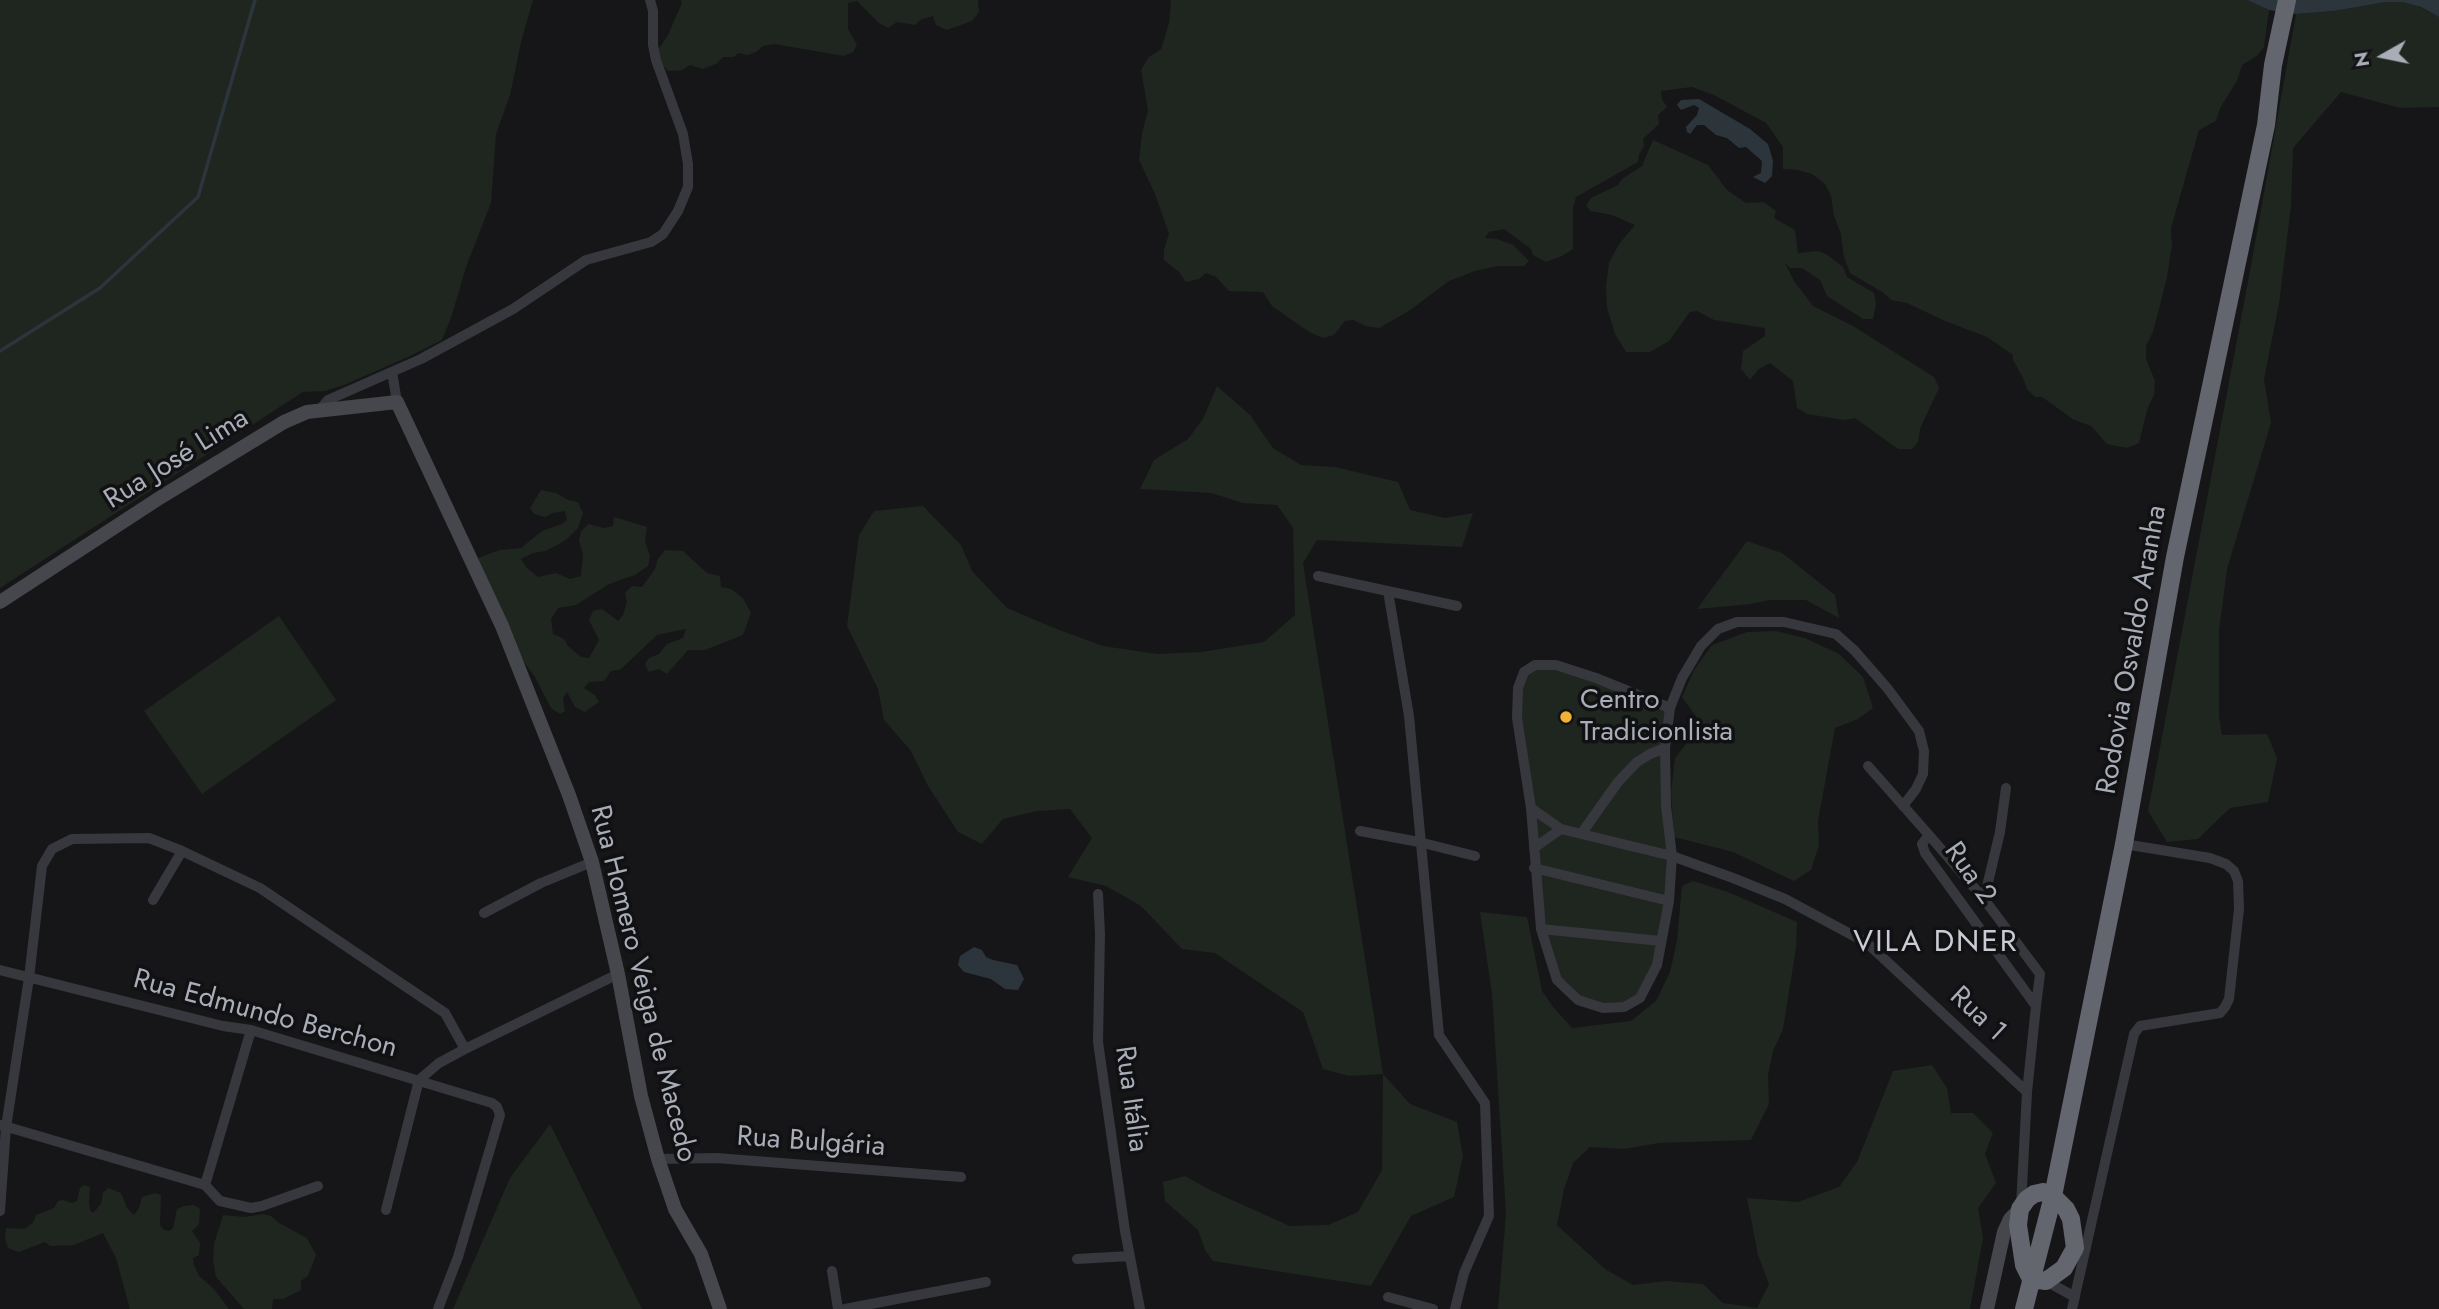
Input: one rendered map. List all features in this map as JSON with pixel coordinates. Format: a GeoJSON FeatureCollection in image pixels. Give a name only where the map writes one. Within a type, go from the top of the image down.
{"type":"FeatureCollection","features":[{"type":"Feature","properties":{"kind":"highway","name":"Rodovia Osvaldo Aranha"},"geometry":{"type":"LineString","coordinates":[[2024,1309],[2038,1280],[2124,844],[2175,557],[2268,114],[2273,65],[2287,0]]}},
{"type":"Feature","properties":{"kind":"highway"},"geometry":{"type":"LineString","coordinates":[[2043,1192],[2053,1196],[2066,1209],[2071,1219],[2080,1250],[2064,1268],[2038,1280],[2024,1265],[2018,1225],[2020,1209],[2034,1194],[2043,1192]]}},
{"type":"Feature","properties":{"kind":"street"},"geometry":{"type":"LineString","coordinates":[[322,411],[328,400],[392,372],[513,309],[586,260],[640,246],[663,234],[678,211],[688,187],[688,164],[683,134],[656,60],[650,0]]}},
{"type":"Feature","properties":{"kind":"street"},"geometry":{"type":"LineString","coordinates":[[392,372],[397,402]]}},
{"type":"Feature","properties":{"kind":"street","name":"Rua José Lima"},"geometry":{"type":"LineString","coordinates":[[0,602],[284,422],[307,412],[397,402]]}},
{"type":"Feature","properties":{"kind":"street","name":"Rua Homero Veiga de Macedo"},"geometry":{"type":"LineString","coordinates":[[397,402],[502,626],[569,795],[592,862],[658,1159],[675,1209],[701,1254],[720,1309]]}},
{"type":"Feature","properties":{"kind":"street"},"geometry":{"type":"LineString","coordinates":[[1318,576],[1457,606]]}},
{"type":"Feature","properties":{"kind":"street"},"geometry":{"type":"LineString","coordinates":[[1388,591],[1409,716],[1439,1035],[1485,1103],[1489,1216],[1464,1273],[1455,1309]]}},
{"type":"Feature","properties":{"kind":"street"},"geometry":{"type":"LineString","coordinates":[[1670,708],[1596,678],[1556,666],[1535,665],[1524,672],[1518,688],[1517,718],[1531,808],[1541,929],[1558,980],[1578,1000],[1602,1008],[1624,1007],[1640,998],[1657,965],[1669,901],[1672,856],[1666,806],[1665,748],[1670,708],[1688,667],[1701,646],[1718,629],[1737,622],[1784,622],[1836,634],[1855,651],[1919,731],[1924,751],[1923,774],[1903,806]]}},
{"type":"Feature","properties":{"kind":"street"},"geometry":{"type":"LineString","coordinates":[[1581,834],[1618,782],[1637,762],[1665,748]]}},
{"type":"Feature","properties":{"kind":"street","name":"Rua 2"},"geometry":{"type":"LineString","coordinates":[[1868,766],[1984,899],[2040,974],[2026,1092],[2020,1209]]}},
{"type":"Feature","properties":{"kind":"street"},"geometry":{"type":"LineString","coordinates":[[1984,899],[2000,832],[2006,788]]}},
{"type":"Feature","properties":{"kind":"street"},"geometry":{"type":"LineString","coordinates":[[1531,808],[1561,829],[1534,848]]}},
{"type":"Feature","properties":{"kind":"street","name":"Rua 1"},"geometry":{"type":"LineString","coordinates":[[1561,829],[1672,856],[1785,899],[1867,943],[2026,1092]]}},
{"type":"Feature","properties":{"kind":"street"},"geometry":{"type":"LineString","coordinates":[[1360,831],[1475,856]]}},
{"type":"Feature","properties":{"kind":"street","name":"Rua 2"},"geometry":{"type":"LineString","coordinates":[[1929,835],[1922,844],[1925,853],[2036,1006]]}},
{"type":"Feature","properties":{"kind":"street"},"geometry":{"type":"LineString","coordinates":[[0,1211],[3,1126],[29,978],[41,866],[52,849],[72,839],[149,838],[260,888],[445,1013],[465,1049]]}},
{"type":"Feature","properties":{"kind":"street"},"geometry":{"type":"LineString","coordinates":[[2072,1309],[2080,1250],[2134,1034],[2140,1026],[2220,1013],[2229,999],[2239,909],[2238,881],[2234,871],[2226,864],[2210,858],[2124,844]]}},
{"type":"Feature","properties":{"kind":"street"},"geometry":{"type":"LineString","coordinates":[[153,900],[182,851]]}},
{"type":"Feature","properties":{"kind":"street"},"geometry":{"type":"LineString","coordinates":[[484,913],[541,883],[592,862]]}},
{"type":"Feature","properties":{"kind":"street"},"geometry":{"type":"LineString","coordinates":[[1534,868],[1669,901]]}},
{"type":"Feature","properties":{"kind":"street","name":"Rua Itália"},"geometry":{"type":"LineString","coordinates":[[1098,894],[1098,1042],[1140,1309]]}},
{"type":"Feature","properties":{"kind":"street"},"geometry":{"type":"LineString","coordinates":[[1541,929],[1661,941]]}},
{"type":"Feature","properties":{"kind":"street","name":"Rua Edmundo Berchon"},"geometry":{"type":"LineString","coordinates":[[0,970],[223,1026],[251,1030],[492,1103],[500,1115],[457,1257],[438,1309]]}},
{"type":"Feature","properties":{"kind":"street"},"geometry":{"type":"LineString","coordinates":[[386,1210],[419,1080],[439,1063],[465,1049],[618,974]]}},
{"type":"Feature","properties":{"kind":"street"},"geometry":{"type":"LineString","coordinates":[[205,1185],[251,1030]]}},
{"type":"Feature","properties":{"kind":"street"},"geometry":{"type":"LineString","coordinates":[[3,1126],[205,1185],[220,1201],[250,1208],[318,1186]]}},
{"type":"Feature","properties":{"kind":"street","name":"Rua Bulgária"},"geometry":{"type":"LineString","coordinates":[[658,1159],[716,1158],[961,1177]]}},
{"type":"Feature","properties":{"kind":"street"},"geometry":{"type":"LineString","coordinates":[[1987,1309],[2004,1232],[2010,1219],[2020,1209]]}},
{"type":"Feature","properties":{"kind":"street"},"geometry":{"type":"LineString","coordinates":[[1077,1259],[1130,1256]]}},
{"type":"Feature","properties":{"kind":"street"},"geometry":{"type":"LineString","coordinates":[[832,1271],[838,1309]]}},
{"type":"Feature","properties":{"kind":"street"},"geometry":{"type":"LineString","coordinates":[[2038,1280],[2075,1297]]}},
{"type":"Feature","properties":{"kind":"street"},"geometry":{"type":"LineString","coordinates":[[845,1309],[986,1282]]}},
{"type":"Feature","properties":{"kind":"street"},"geometry":{"type":"LineString","coordinates":[[1388,1297],[1433,1309]]}},
{"type":"Feature","properties":{"kind":"shaded area"},"geometry":{"type":"Polygon","coordinates":[[[0,0],[533,0],[510,95],[496,134],[491,203],[442,340],[344,385],[325,391],[303,392],[0,588],[0,0]]]}},
{"type":"Feature","properties":{"kind":"shaded area"},"geometry":{"type":"Polygon","coordinates":[[[681,0],[978,0],[979,12],[972,21],[947,30],[936,25],[933,16],[922,19],[915,25],[897,22],[888,28],[879,23],[857,1],[848,3],[848,29],[857,45],[853,52],[844,56],[774,44],[763,46],[748,55],[738,53],[734,57],[723,57],[716,64],[703,69],[690,65],[682,70],[669,71],[663,66],[658,50],[668,35],[681,0]]]}},
{"type":"Feature","properties":{"kind":"shaded area"},"geometry":{"type":"Polygon","coordinates":[[[1171,0],[2247,0],[2269,10],[2264,47],[2257,56],[2242,65],[2237,81],[2220,108],[2216,121],[2199,130],[2171,228],[2172,245],[2167,277],[2153,332],[2146,346],[2146,359],[2155,381],[2154,395],[2147,410],[2139,443],[2127,448],[2107,444],[2091,426],[2074,420],[2042,397],[2035,397],[2027,389],[2013,355],[1987,337],[1907,303],[1891,300],[1850,273],[1831,196],[1825,184],[1812,174],[1783,169],[1783,147],[1766,123],[1714,95],[1692,87],[1661,91],[1667,107],[1658,115],[1659,124],[1643,139],[1644,146],[1638,162],[1576,197],[1573,209],[1573,249],[1546,262],[1533,255],[1531,249],[1504,229],[1489,232],[1485,238],[1513,245],[1529,261],[1524,266],[1498,266],[1449,281],[1409,311],[1379,328],[1353,320],[1345,321],[1334,335],[1323,338],[1309,332],[1272,306],[1263,292],[1229,291],[1216,277],[1206,273],[1199,279],[1186,282],[1179,272],[1164,260],[1169,234],[1139,160],[1148,110],[1141,70],[1149,57],[1161,49],[1169,23],[1171,0]]]}},
{"type":"Feature","properties":{"kind":"shaded area"},"geometry":{"type":"Polygon","coordinates":[[[2247,0],[2439,0],[2439,17],[2421,7],[2403,2],[2296,14],[2269,10],[2247,0]]]}},
{"type":"Feature","properties":{"kind":"shaded area"},"geometry":{"type":"Polygon","coordinates":[[[2386,2],[2414,4],[2439,17],[2439,107],[2400,108],[2341,92],[2293,148],[2291,206],[2279,304],[2264,379],[2271,423],[2227,569],[2219,631],[2219,716],[2222,735],[2267,734],[2277,758],[2268,802],[2230,808],[2198,839],[2167,842],[2148,811],[2296,14],[2386,2]]]}},
{"type":"Feature","properties":{"kind":"shaded area"},"geometry":{"type":"Polygon","coordinates":[[[1699,99],[1750,129],[1768,144],[1773,161],[1772,176],[1765,183],[1753,177],[1761,173],[1762,161],[1746,147],[1739,148],[1704,125],[1697,125],[1690,134],[1687,132],[1686,127],[1697,115],[1699,108],[1694,105],[1681,110],[1677,105],[1681,100],[1699,99]]]}},
{"type":"Feature","properties":{"kind":"shaded area"},"geometry":{"type":"Polygon","coordinates":[[[1653,140],[1708,165],[1727,190],[1746,203],[1764,202],[1776,211],[1774,218],[1795,230],[1798,253],[1818,251],[1826,254],[1843,267],[1847,277],[1874,293],[1876,304],[1873,319],[1863,319],[1827,296],[1820,280],[1802,268],[1790,268],[1785,263],[1794,281],[1813,306],[1853,326],[1934,377],[1939,388],[1920,429],[1918,442],[1912,449],[1898,449],[1855,418],[1844,420],[1807,414],[1797,408],[1793,381],[1770,363],[1759,369],[1750,380],[1741,369],[1743,351],[1765,336],[1765,328],[1714,320],[1697,311],[1690,312],[1669,341],[1650,352],[1626,352],[1615,334],[1607,308],[1606,286],[1609,263],[1619,244],[1635,225],[1612,215],[1590,211],[1586,205],[1591,198],[1618,185],[1622,179],[1642,166],[1653,140]]]}},
{"type":"Feature","properties":{"kind":"shaded area"},"geometry":{"type":"Polygon","coordinates":[[[1217,386],[1250,415],[1273,448],[1301,465],[1335,467],[1398,482],[1410,510],[1445,518],[1473,513],[1462,547],[1317,540],[1303,563],[1383,1074],[1349,1076],[1323,1069],[1303,1012],[1215,953],[1182,949],[1141,906],[1106,886],[1068,877],[1092,838],[1070,809],[1037,811],[1003,819],[982,844],[958,832],[928,786],[911,751],[884,720],[878,689],[847,626],[859,535],[874,511],[923,506],[961,545],[972,571],[1007,608],[1054,628],[1103,646],[1157,654],[1201,652],[1264,642],[1295,615],[1293,528],[1277,505],[1243,503],[1211,493],[1140,489],[1154,460],[1188,439],[1203,419],[1217,386]]]}},
{"type":"Feature","properties":{"kind":"shaded area"},"geometry":{"type":"Polygon","coordinates":[[[541,490],[578,502],[583,513],[578,528],[566,540],[546,551],[521,559],[538,577],[556,573],[570,579],[581,576],[583,554],[579,541],[581,532],[588,524],[604,528],[613,526],[614,517],[647,527],[645,541],[650,556],[648,566],[635,575],[609,584],[576,605],[558,608],[551,619],[553,634],[564,639],[581,657],[589,658],[599,640],[589,620],[593,611],[602,609],[618,621],[627,602],[625,593],[632,586],[642,587],[665,550],[683,551],[707,573],[720,576],[721,587],[731,589],[743,598],[751,613],[743,635],[705,650],[688,650],[667,674],[659,669],[649,672],[645,664],[667,644],[683,638],[686,629],[657,635],[621,669],[611,671],[604,681],[589,682],[584,688],[595,695],[599,702],[585,712],[575,707],[567,692],[563,698],[565,711],[560,714],[551,708],[535,677],[517,653],[478,558],[500,550],[521,548],[542,531],[567,520],[565,511],[545,517],[534,514],[530,508],[541,490]]]}},
{"type":"Feature","properties":{"kind":"shaded area"},"geometry":{"type":"Polygon","coordinates":[[[1747,541],[1782,553],[1835,595],[1839,618],[1806,600],[1769,600],[1697,609],[1747,541]]]}},
{"type":"Feature","properties":{"kind":"shaded area"},"geometry":{"type":"Polygon","coordinates":[[[279,616],[336,700],[202,794],[144,711],[279,616]]]}},
{"type":"Feature","properties":{"kind":"shaded area"},"geometry":{"type":"Polygon","coordinates":[[[1776,631],[1805,638],[1839,654],[1863,677],[1873,708],[1858,719],[1835,728],[1818,821],[1819,845],[1811,870],[1794,881],[1733,852],[1674,837],[1671,792],[1675,758],[1689,740],[1698,719],[1682,697],[1694,670],[1712,645],[1747,632],[1776,631]]]}},
{"type":"Feature","properties":{"kind":"shaded area"},"geometry":{"type":"Polygon","coordinates":[[[1556,665],[1670,708],[1665,748],[1672,856],[1657,965],[1640,998],[1624,1007],[1578,1000],[1557,980],[1541,929],[1517,718],[1524,672],[1556,665]]]}},
{"type":"Feature","properties":{"kind":"shaded area"},"geometry":{"type":"Polygon","coordinates":[[[1693,881],[1728,892],[1797,922],[1796,948],[1783,1029],[1773,1051],[1768,1075],[1769,1104],[1751,1140],[1659,1143],[1624,1149],[1590,1147],[1573,1163],[1564,1189],[1557,1225],[1605,1269],[1633,1285],[1666,1281],[1703,1284],[1723,1303],[1757,1308],[1769,1284],[1758,1255],[1747,1198],[1798,1202],[1839,1187],[1857,1162],[1893,1071],[1932,1065],[1947,1088],[1951,1113],[1973,1113],[1993,1133],[1985,1154],[1996,1183],[1978,1208],[1983,1238],[1970,1309],[1498,1309],[1506,1214],[1492,994],[1480,912],[1527,917],[1542,991],[1572,1028],[1631,1021],[1656,1001],[1670,972],[1677,941],[1682,886],[1693,881]]]}},
{"type":"Feature","properties":{"kind":"shaded area"},"geometry":{"type":"Polygon","coordinates":[[[974,947],[993,960],[1017,965],[1024,979],[1018,990],[1005,989],[991,979],[964,972],[958,965],[960,956],[974,947]]]}},
{"type":"Feature","properties":{"kind":"shaded area"},"geometry":{"type":"Polygon","coordinates":[[[1383,1074],[1410,1104],[1457,1122],[1463,1156],[1454,1197],[1411,1216],[1371,1286],[1213,1261],[1205,1250],[1198,1230],[1165,1201],[1163,1182],[1185,1176],[1290,1226],[1328,1225],[1358,1212],[1382,1170],[1383,1074]]]}},
{"type":"Feature","properties":{"kind":"shaded area"},"geometry":{"type":"Polygon","coordinates":[[[550,1124],[642,1309],[453,1309],[510,1178],[550,1124]]]}},
{"type":"Feature","properties":{"kind":"shaded area"},"geometry":{"type":"Polygon","coordinates":[[[84,1185],[90,1187],[89,1202],[93,1213],[101,1204],[103,1193],[108,1188],[121,1193],[127,1208],[134,1215],[142,1197],[155,1193],[161,1195],[160,1225],[164,1230],[173,1228],[177,1209],[194,1205],[200,1209],[199,1224],[192,1231],[200,1243],[199,1255],[193,1258],[194,1265],[199,1276],[214,1289],[229,1309],[130,1309],[116,1258],[103,1233],[74,1245],[50,1246],[45,1242],[19,1252],[8,1248],[6,1228],[24,1229],[33,1223],[36,1215],[54,1208],[58,1201],[77,1201],[80,1188],[84,1185]]]}},
{"type":"Feature","properties":{"kind":"shaded area"},"geometry":{"type":"Polygon","coordinates":[[[264,1214],[307,1238],[316,1255],[308,1276],[301,1281],[301,1290],[283,1299],[273,1299],[272,1309],[244,1309],[216,1277],[214,1244],[223,1215],[244,1217],[264,1214]]]}},
{"type":"Feature","properties":{"kind":"waterway"},"geometry":{"type":"LineString","coordinates":[[0,351],[100,288],[198,197],[255,0]]}},
{"type":"Feature","properties":{"kind":"place","name":"Centro Tradicionlista"},"geometry":{"type":"Point","coordinates":[1566,717]}},
{"type":"Feature","properties":{"kind":"district","name":"VILA DNER"},"geometry":{"type":"Point","coordinates":[1936,944]}}]}
